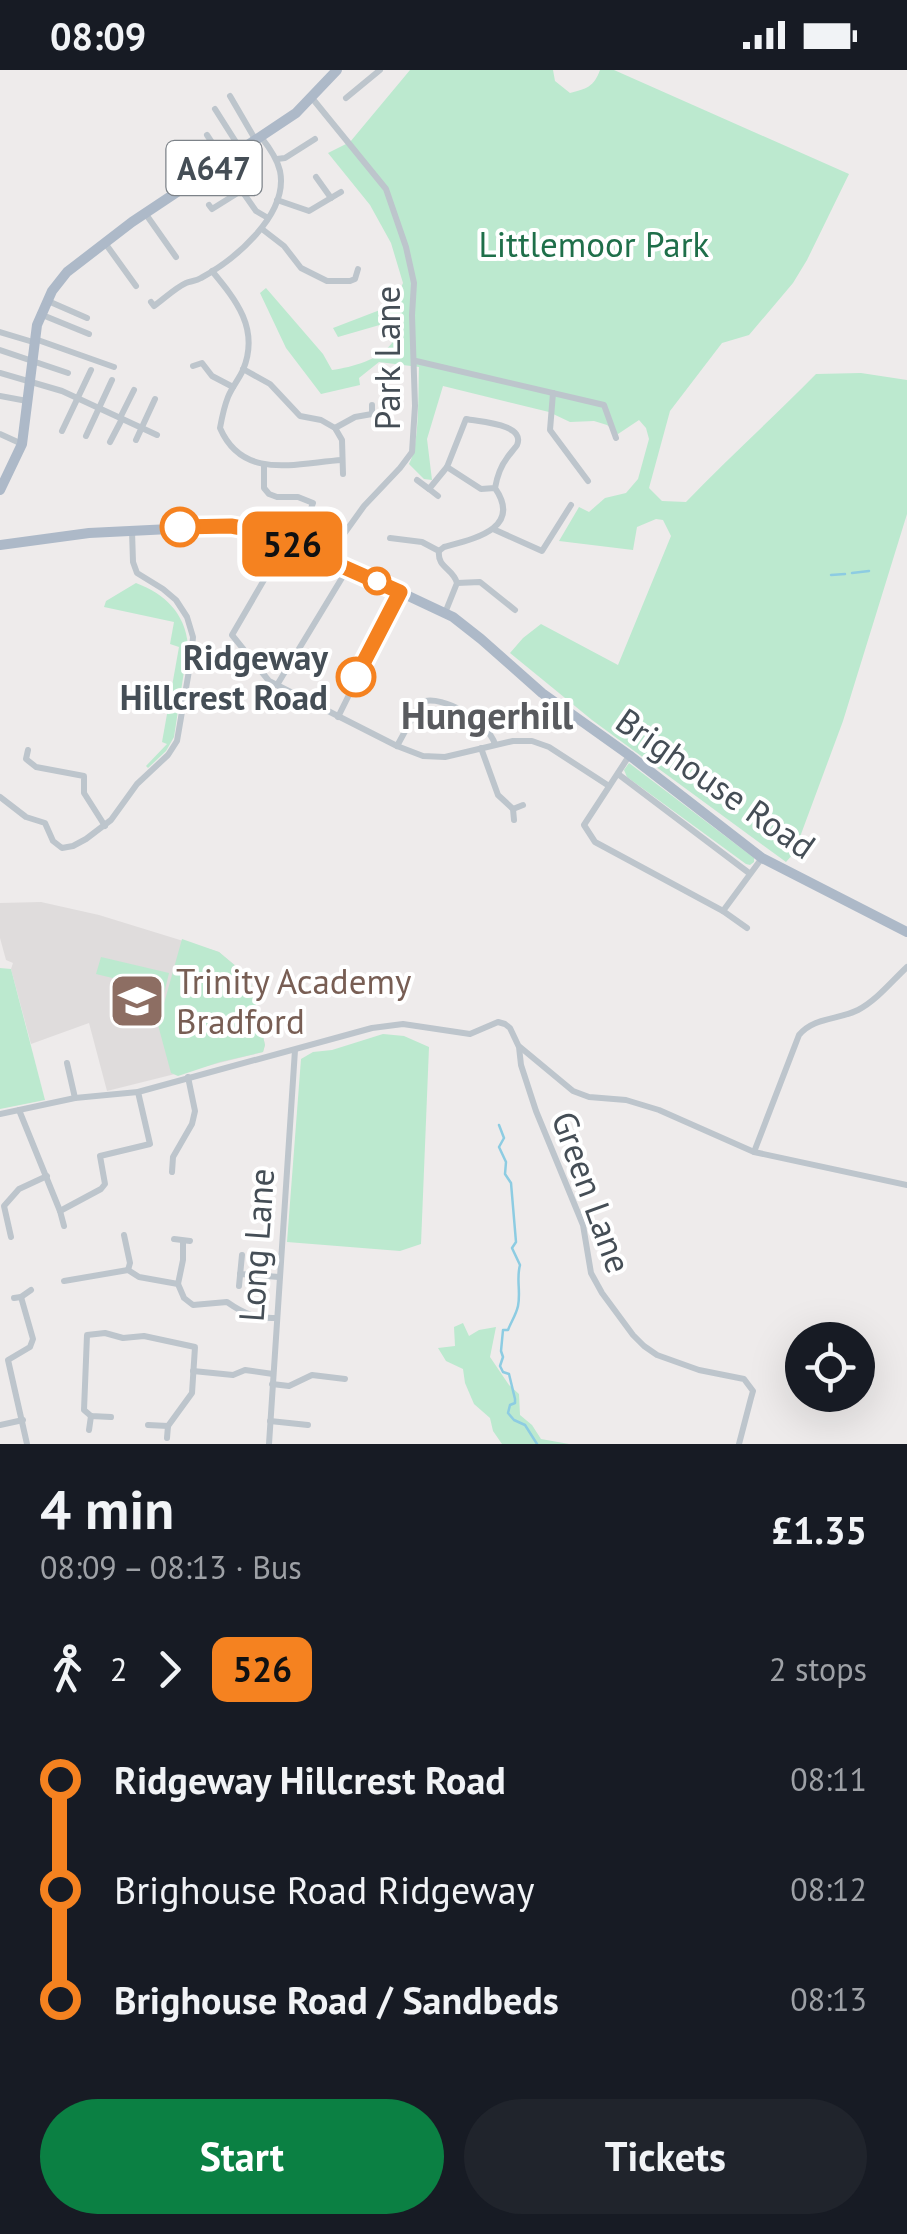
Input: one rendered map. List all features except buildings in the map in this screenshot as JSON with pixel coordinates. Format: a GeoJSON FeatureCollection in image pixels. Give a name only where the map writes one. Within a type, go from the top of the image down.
{"type":"FeatureCollection","features":[{"type":"Feature","properties":{"kind":"main road","name":"A647"},"geometry":{"type":"LineString","coordinates":[[0,490],[22,444],[40,314],[67,272],[145,214],[296,113],[337,70]]}},
{"type":"Feature","properties":{"kind":"main road","name":"Brighouse Road"},"geometry":{"type":"LineString","coordinates":[[0,544],[89,533],[231,526],[253,530],[348,568],[444,613],[482,639],[571,716],[630,755],[762,858],[907,932]]}},
{"type":"Feature","properties":{"kind":"street"},"geometry":{"type":"LineString","coordinates":[[346,98],[380,70]]}},
{"type":"Feature","properties":{"kind":"street"},"geometry":{"type":"LineString","coordinates":[[154,306],[187,282],[196,282],[245,246],[262,229],[277,200],[281,182],[276,159],[230,96]]}},
{"type":"Feature","properties":{"kind":"street","name":"Park Lane"},"geometry":{"type":"LineString","coordinates":[[311,97],[386,189],[414,283],[412,452],[364,506],[325,559]]}},
{"type":"Feature","properties":{"kind":"street"},"geometry":{"type":"LineString","coordinates":[[215,108],[241,150]]}},
{"type":"Feature","properties":{"kind":"street"},"geometry":{"type":"LineString","coordinates":[[208,134],[224,161]]}},
{"type":"Feature","properties":{"kind":"street"},"geometry":{"type":"LineString","coordinates":[[276,159],[285,158],[315,139]]}},
{"type":"Feature","properties":{"kind":"street"},"geometry":{"type":"LineString","coordinates":[[316,177],[331,198]]}},
{"type":"Feature","properties":{"kind":"street"},"geometry":{"type":"LineString","coordinates":[[209,205],[212,210],[252,184]]}},
{"type":"Feature","properties":{"kind":"street"},"geometry":{"type":"LineString","coordinates":[[242,190],[256,211],[268,218]]}},
{"type":"Feature","properties":{"kind":"street"},"geometry":{"type":"LineString","coordinates":[[277,200],[309,211],[341,192]]}},
{"type":"Feature","properties":{"kind":"street"},"geometry":{"type":"LineString","coordinates":[[145,214],[176,256]]}},
{"type":"Feature","properties":{"kind":"street"},"geometry":{"type":"LineString","coordinates":[[262,229],[284,246],[301,268],[327,281],[350,281],[355,279],[358,269]]}},
{"type":"Feature","properties":{"kind":"street"},"geometry":{"type":"LineString","coordinates":[[104,243],[136,286]]}},
{"type":"Feature","properties":{"kind":"street"},"geometry":{"type":"LineString","coordinates":[[212,271],[238,302],[248,334],[243,369],[226,402],[220,428],[232,450],[249,462],[264,465],[342,460]]}},
{"type":"Feature","properties":{"kind":"street"},"geometry":{"type":"LineString","coordinates":[[47,300],[87,318]]}},
{"type":"Feature","properties":{"kind":"street"},"geometry":{"type":"LineString","coordinates":[[40,314],[89,334]]}},
{"type":"Feature","properties":{"kind":"street"},"geometry":{"type":"LineString","coordinates":[[0,332],[114,367]]}},
{"type":"Feature","properties":{"kind":"street"},"geometry":{"type":"LineString","coordinates":[[0,350],[68,372]]}},
{"type":"Feature","properties":{"kind":"street"},"geometry":{"type":"LineString","coordinates":[[416,361],[604,405],[616,438]]}},
{"type":"Feature","properties":{"kind":"street"},"geometry":{"type":"LineString","coordinates":[[193,366],[202,363],[212,376],[232,387]]}},
{"type":"Feature","properties":{"kind":"street"},"geometry":{"type":"LineString","coordinates":[[243,369],[270,384],[300,416],[336,428],[342,440],[344,474]]}},
{"type":"Feature","properties":{"kind":"street"},"geometry":{"type":"LineString","coordinates":[[62,431],[91,370]]}},
{"type":"Feature","properties":{"kind":"street"},"geometry":{"type":"LineString","coordinates":[[0,374],[78,398],[158,434]]}},
{"type":"Feature","properties":{"kind":"street"},"geometry":{"type":"LineString","coordinates":[[86,436],[112,380]]}},
{"type":"Feature","properties":{"kind":"street"},"geometry":{"type":"LineString","coordinates":[[110,442],[134,390]]}},
{"type":"Feature","properties":{"kind":"street"},"geometry":{"type":"LineString","coordinates":[[553,393],[550,430],[588,480]]}},
{"type":"Feature","properties":{"kind":"street"},"geometry":{"type":"LineString","coordinates":[[0,396],[27,401]]}},
{"type":"Feature","properties":{"kind":"street"},"geometry":{"type":"LineString","coordinates":[[136,440],[155,399]]}},
{"type":"Feature","properties":{"kind":"street"},"geometry":{"type":"LineString","coordinates":[[336,428],[354,417],[372,414],[372,406]]}},
{"type":"Feature","properties":{"kind":"street"},"geometry":{"type":"LineString","coordinates":[[429,488],[447,467],[466,419],[511,428],[518,440],[504,461],[496,488],[503,504],[498,525],[488,534],[444,546],[439,551],[438,559],[457,583],[444,613]]}},
{"type":"Feature","properties":{"kind":"street"},"geometry":{"type":"LineString","coordinates":[[0,434],[22,444]]}},
{"type":"Feature","properties":{"kind":"street"},"geometry":{"type":"LineString","coordinates":[[264,465],[264,488],[269,494],[313,503],[310,511]]}},
{"type":"Feature","properties":{"kind":"street"},"geometry":{"type":"LineString","coordinates":[[447,467],[480,489],[496,488]]}},
{"type":"Feature","properties":{"kind":"street"},"geometry":{"type":"LineString","coordinates":[[417,480],[438,496]]}},
{"type":"Feature","properties":{"kind":"street"},"geometry":{"type":"LineString","coordinates":[[494,529],[542,551],[571,505]]}},
{"type":"Feature","properties":{"kind":"street"},"geometry":{"type":"LineString","coordinates":[[0,797],[26,817],[46,822],[52,842],[62,848],[73,846],[104,826],[136,784],[168,755],[177,741],[192,637],[187,616],[176,600],[137,573],[132,530]]}},
{"type":"Feature","properties":{"kind":"street"},"geometry":{"type":"LineString","coordinates":[[394,536],[422,542],[439,551]]}},
{"type":"Feature","properties":{"kind":"street"},"geometry":{"type":"LineString","coordinates":[[286,542],[232,635],[269,681],[424,756],[532,741],[549,747],[608,786]]}},
{"type":"Feature","properties":{"kind":"street"},"geometry":{"type":"LineString","coordinates":[[277,685],[348,568]]}},
{"type":"Feature","properties":{"kind":"street"},"geometry":{"type":"LineString","coordinates":[[457,583],[480,582],[515,610]]}},
{"type":"Feature","properties":{"kind":"street"},"geometry":{"type":"LineString","coordinates":[[338,716],[400,592]]}},
{"type":"Feature","properties":{"kind":"street"},"geometry":{"type":"LineString","coordinates":[[397,746],[421,702],[431,698],[484,724],[495,744]]}},
{"type":"Feature","properties":{"kind":"street"},"geometry":{"type":"LineString","coordinates":[[481,748],[498,796],[514,809]]}},
{"type":"Feature","properties":{"kind":"street"},"geometry":{"type":"LineString","coordinates":[[630,755],[584,825],[594,842],[723,911],[747,928]]}},
{"type":"Feature","properties":{"kind":"street"},"geometry":{"type":"LineString","coordinates":[[24,757],[36,768],[84,776],[84,793],[104,826]]}},
{"type":"Feature","properties":{"kind":"street"},"geometry":{"type":"LineString","coordinates":[[618,774],[749,873]]}},
{"type":"Feature","properties":{"kind":"street"},"geometry":{"type":"LineString","coordinates":[[514,809],[523,805]]}},
{"type":"Feature","properties":{"kind":"street"},"geometry":{"type":"LineString","coordinates":[[514,809],[514,820]]}},
{"type":"Feature","properties":{"kind":"street"},"geometry":{"type":"LineString","coordinates":[[723,911],[762,858]]}},
{"type":"Feature","properties":{"kind":"street"},"geometry":{"type":"LineString","coordinates":[[754,1152],[804,1029],[856,1011],[907,967]]}},
{"type":"Feature","properties":{"kind":"street"},"geometry":{"type":"LineString","coordinates":[[0,1114],[75,1098],[138,1092],[372,1028],[403,1024],[470,1034],[498,1022],[510,1028],[519,1046],[574,1091],[660,1110],[754,1152],[907,1185]]}},
{"type":"Feature","properties":{"kind":"street","name":"Green Lane"},"geometry":{"type":"LineString","coordinates":[[519,1046],[536,1111],[583,1225],[596,1283],[632,1335],[657,1354],[750,1384],[752,1398],[739,1444]]}},
{"type":"Feature","properties":{"kind":"street","name":"Long Lane"},"geometry":{"type":"LineString","coordinates":[[268,1444],[295,1050]]}},
{"type":"Feature","properties":{"kind":"street"},"geometry":{"type":"LineString","coordinates":[[67,1063],[75,1098]]}},
{"type":"Feature","properties":{"kind":"street"},"geometry":{"type":"LineString","coordinates":[[172,1172],[173,1156],[192,1124],[195,1111],[188,1077]]}},
{"type":"Feature","properties":{"kind":"street"},"geometry":{"type":"LineString","coordinates":[[60,1211],[105,1184],[100,1156],[150,1144],[138,1092]]}},
{"type":"Feature","properties":{"kind":"street"},"geometry":{"type":"LineString","coordinates":[[20,1110],[64,1226]]}},
{"type":"Feature","properties":{"kind":"street"},"geometry":{"type":"LineString","coordinates":[[10,1237],[4,1206],[20,1189],[47,1176]]}},
{"type":"Feature","properties":{"kind":"street"},"geometry":{"type":"LineString","coordinates":[[124,1235],[128,1270]]}},
{"type":"Feature","properties":{"kind":"street"},"geometry":{"type":"LineString","coordinates":[[182,1240],[178,1284],[193,1306],[227,1302],[259,1318],[277,1318]]}},
{"type":"Feature","properties":{"kind":"street"},"geometry":{"type":"LineString","coordinates":[[238,1286],[242,1255]]}},
{"type":"Feature","properties":{"kind":"street"},"geometry":{"type":"LineString","coordinates":[[64,1281],[128,1270],[138,1277],[178,1284]]}},
{"type":"Feature","properties":{"kind":"street"},"geometry":{"type":"LineString","coordinates":[[240,1274],[279,1277]]}},
{"type":"Feature","properties":{"kind":"street"},"geometry":{"type":"LineString","coordinates":[[28,1444],[4,1362],[30,1347],[33,1339],[18,1298],[31,1290]]}},
{"type":"Feature","properties":{"kind":"street"},"geometry":{"type":"LineString","coordinates":[[111,1416],[91,1416],[84,1410],[87,1335],[144,1336],[195,1346],[192,1394],[168,1426],[167,1438]]}},
{"type":"Feature","properties":{"kind":"street"},"geometry":{"type":"LineString","coordinates":[[193,1371],[233,1376],[244,1370],[273,1374]]}},
{"type":"Feature","properties":{"kind":"street"},"geometry":{"type":"LineString","coordinates":[[272,1384],[289,1386],[312,1375],[345,1380]]}},
{"type":"Feature","properties":{"kind":"street"},"geometry":{"type":"LineString","coordinates":[[89,1430],[91,1416]]}},
{"type":"Feature","properties":{"kind":"street"},"geometry":{"type":"LineString","coordinates":[[0,1425],[23,1420]]}},
{"type":"Feature","properties":{"kind":"street"},"geometry":{"type":"LineString","coordinates":[[270,1421],[308,1425]]}},
{"type":"Feature","properties":{"kind":"street"},"geometry":{"type":"LineString","coordinates":[[148,1425],[168,1426]]}},
{"type":"Feature","properties":{"kind":"shaded area","name":"Trinity Academy Bradford"},"geometry":{"type":"Polygon","coordinates":[[[41,902],[99,915],[219,952],[250,978],[265,1045],[263,1052],[107,1091],[89,1023],[31,1044],[11,969],[13,963],[6,960],[0,938],[0,903],[41,902]]]}},
{"type":"Feature","properties":{"kind":"green space","name":"Littlemoor Park"},"geometry":{"type":"Polygon","coordinates":[[[410,70],[553,70],[555,81],[570,93],[589,86],[600,70],[614,70],[849,174],[793,283],[749,335],[722,343],[670,411],[649,488],[662,501],[686,502],[816,374],[861,373],[907,380],[907,514],[843,721],[794,853],[786,862],[592,720],[510,653],[541,624],[618,665],[671,536],[663,520],[656,519],[637,527],[633,550],[559,541],[579,507],[589,512],[605,498],[626,493],[638,479],[649,439],[639,420],[618,434],[594,421],[570,422],[549,412],[443,386],[427,439],[432,480],[424,479],[409,464],[417,431],[419,367],[379,362],[359,378],[360,385],[321,394],[286,348],[260,293],[266,288],[323,354],[332,370],[373,358],[392,343],[390,330],[383,324],[338,337],[333,328],[393,305],[403,283],[391,243],[370,205],[328,153],[350,142],[410,70]]]}},
{"type":"Feature","properties":{"kind":"green space"},"geometry":{"type":"Polygon","coordinates":[[[136,583],[172,606],[183,623],[188,645],[174,737],[148,768],[167,744],[162,742],[179,647],[170,644],[174,622],[104,607],[106,601],[136,583]]]}},
{"type":"Feature","properties":{"kind":"green space"},"geometry":{"type":"Polygon","coordinates":[[[629,763],[754,858],[754,862],[746,864],[627,777],[624,770],[629,763]]]}},
{"type":"Feature","properties":{"kind":"green space"},"geometry":{"type":"Polygon","coordinates":[[[182,939],[219,952],[250,978],[265,1045],[263,1052],[178,1076],[171,1073],[158,1025],[182,939]]]}},
{"type":"Feature","properties":{"kind":"green space"},"geometry":{"type":"Polygon","coordinates":[[[101,957],[169,973],[159,1014],[125,1006],[131,980],[96,974],[101,957]]]}},
{"type":"Feature","properties":{"kind":"green space"},"geometry":{"type":"Polygon","coordinates":[[[0,968],[11,969],[45,1100],[0,1109],[0,968]]]}},
{"type":"Feature","properties":{"kind":"green space"},"geometry":{"type":"Polygon","coordinates":[[[383,1034],[404,1036],[429,1047],[421,1244],[400,1251],[287,1242],[301,1059],[313,1052],[383,1034]]]}},
{"type":"Feature","properties":{"kind":"green space"},"geometry":{"type":"Polygon","coordinates":[[[463,1323],[469,1336],[496,1327],[490,1357],[519,1394],[520,1415],[541,1439],[569,1444],[502,1444],[490,1418],[474,1404],[463,1369],[446,1361],[438,1348],[455,1346],[454,1327],[463,1323]]]}},
{"type":"Feature","properties":{"kind":"waterway"},"geometry":{"type":"LineString","coordinates":[[852,573],[869,571]]}},
{"type":"Feature","properties":{"kind":"waterway"},"geometry":{"type":"LineString","coordinates":[[831,575],[845,574]]}},
{"type":"Feature","properties":{"kind":"waterway"},"geometry":{"type":"LineString","coordinates":[[499,1125],[504,1138],[499,1147],[511,1183],[516,1242],[512,1248],[520,1265],[518,1306],[508,1330],[503,1330],[500,1366],[509,1374],[515,1399],[508,1413],[525,1425],[537,1444]]}},
{"type":"Feature","properties":{"kind":"bus line","name":"526"},"geometry":{"type":"LineString","coordinates":[[180,527],[231,526],[253,530],[400,592],[356,677]]}},
{"type":"Feature","properties":{"kind":"place","name":"Ridgeway Hillcrest Road"},"geometry":{"type":"Point","coordinates":[356,677]}},
{"type":"Feature","properties":{"kind":"place","name":"Trinity Academy Bradford"},"geometry":{"type":"Point","coordinates":[137,1001]}},
{"type":"Feature","properties":{"kind":"district","name":"Hungerhill"},"geometry":{"type":"Point","coordinates":[487,714]}}]}
